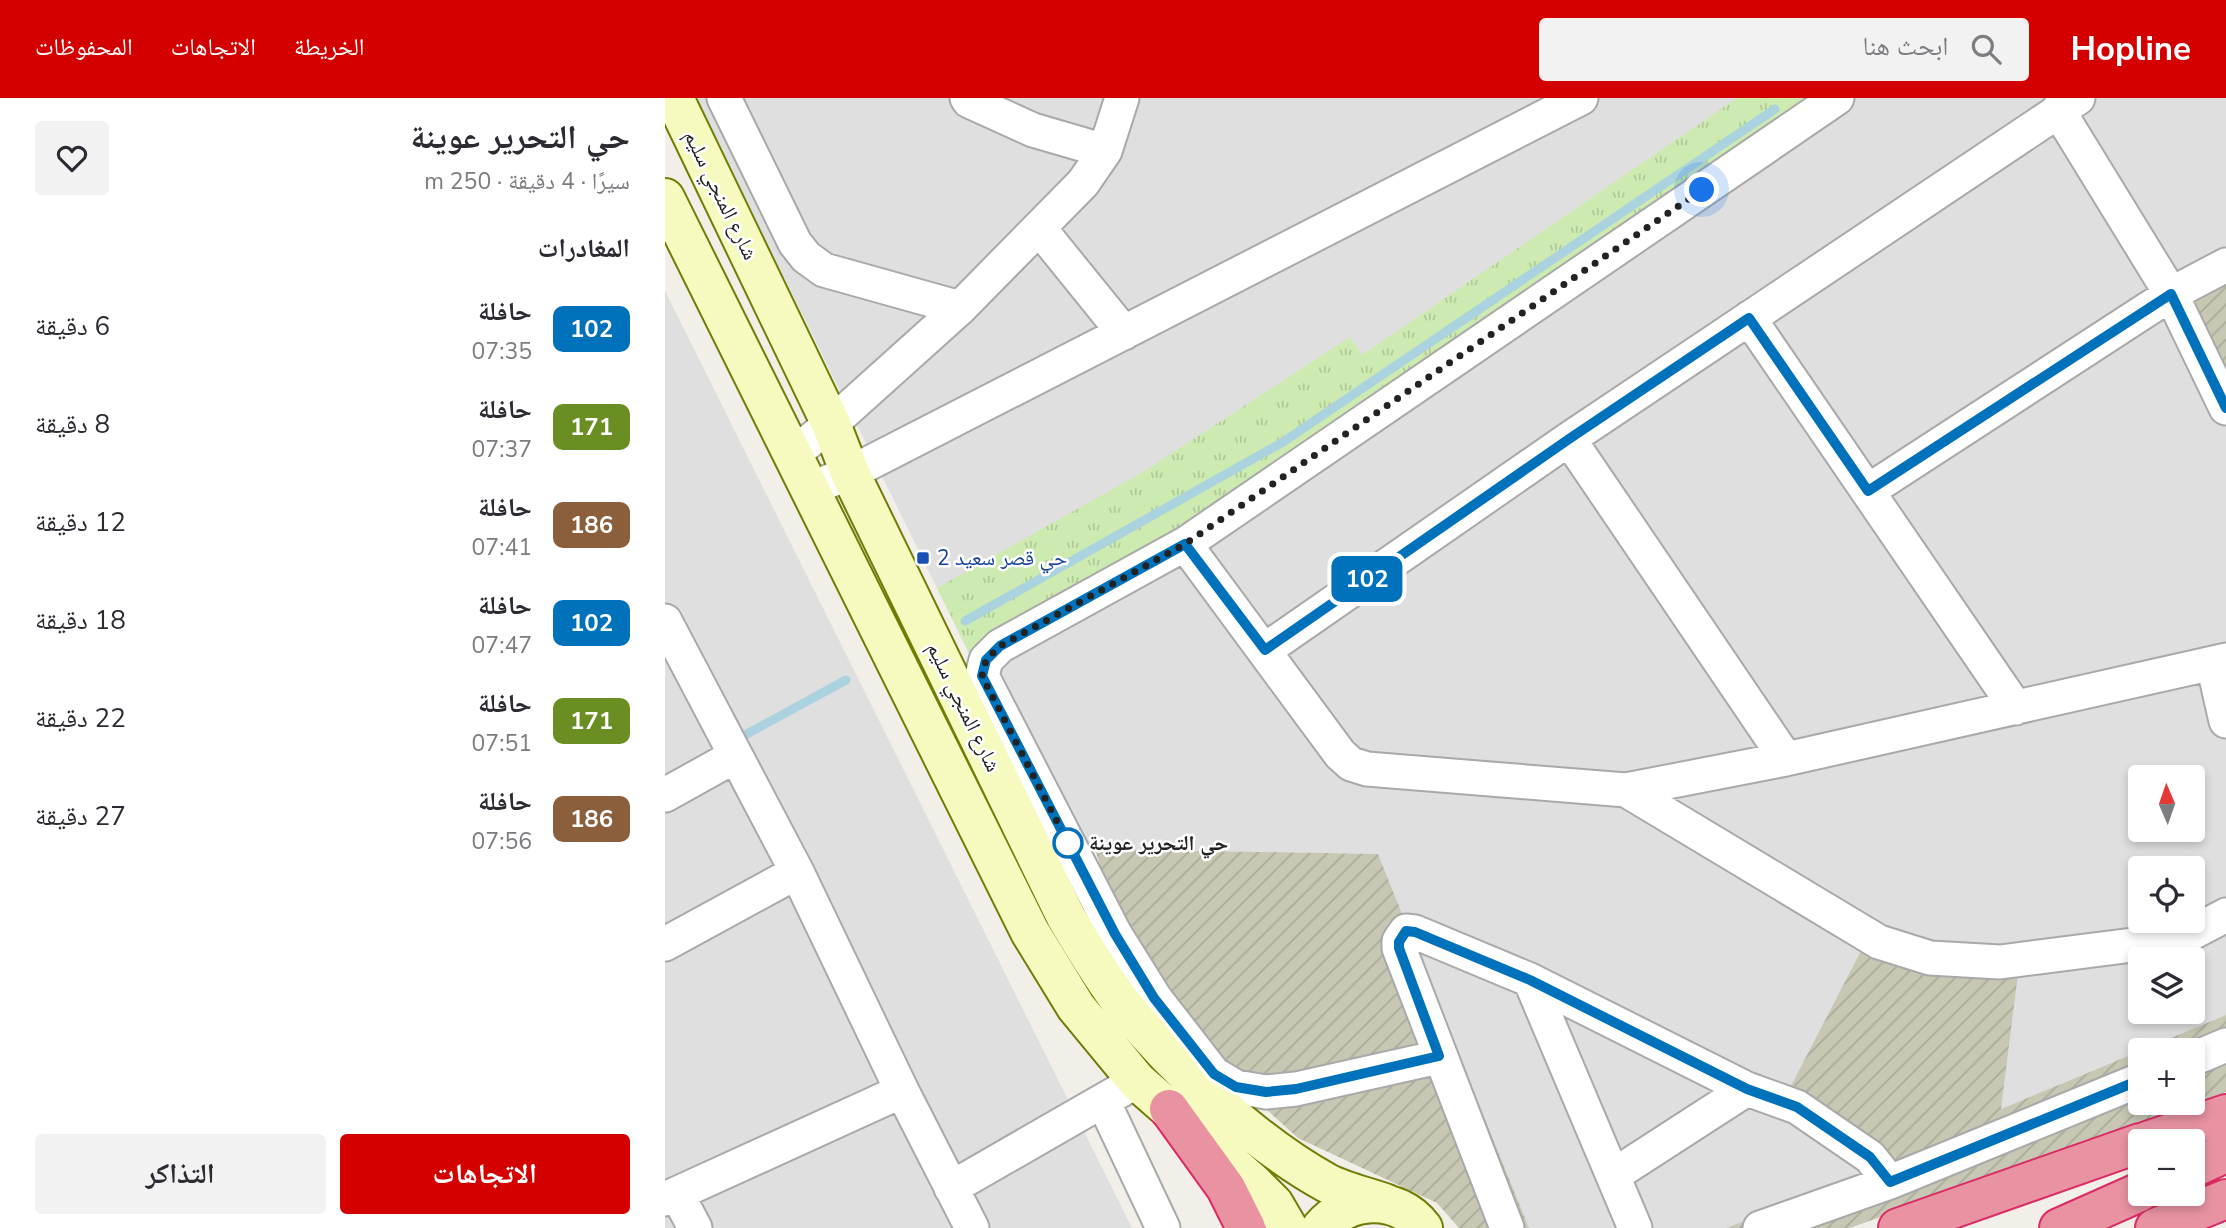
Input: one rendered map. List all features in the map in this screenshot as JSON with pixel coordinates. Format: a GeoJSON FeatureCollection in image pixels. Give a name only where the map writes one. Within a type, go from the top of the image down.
{"type":"FeatureCollection","features":[{"type":"Feature","properties":{"kind":"highway"},"geometry":{"type":"LineString","coordinates":[[1169,1109],[1226,1188],[1246,1228]]}},
{"type":"Feature","properties":{"kind":"highway"},"geometry":{"type":"LineString","coordinates":[[2182,1129],[2226,1114]]}},
{"type":"Feature","properties":{"kind":"highway"},"geometry":{"type":"LineString","coordinates":[[1898,1228],[2128,1147]]}},
{"type":"Feature","properties":{"kind":"highway"},"geometry":{"type":"LineString","coordinates":[[2205,1163],[2226,1153]]}},
{"type":"Feature","properties":{"kind":"highway"},"geometry":{"type":"LineString","coordinates":[[2059,1228],[2128,1197]]}},
{"type":"Feature","properties":{"kind":"highway"},"geometry":{"type":"LineString","coordinates":[[2155,1228],[2226,1199]]}},
{"type":"Feature","properties":{"kind":"highway"},"geometry":{"type":"LineString","coordinates":[[2215,1228],[2226,1223]]}},
{"type":"Feature","properties":{"kind":"main road","name":"شارع المنجي سليم"},"geometry":{"type":"LineString","coordinates":[[674,98],[831,424],[850,473],[1066,917],[1122,1003],[1176,1063],[1268,1143],[1329,1183],[1405,1211],[1423,1228]]}},
{"type":"Feature","properties":{"kind":"main road","name":"شارع المنجي سليم"},"geometry":{"type":"LineString","coordinates":[[665,198],[1030,932],[1076,1007],[1137,1081],[1253,1183],[1274,1205],[1288,1228]]}},
{"type":"Feature","properties":{"kind":"main road"},"geometry":{"type":"LineString","coordinates":[[1321,1228],[1346,1207],[1367,1202],[1387,1204]]}},
{"type":"Feature","properties":{"kind":"street"},"geometry":{"type":"LineString","coordinates":[[723,98],[795,243],[806,257],[824,270],[960,307]]}},
{"type":"Feature","properties":{"kind":"street"},"geometry":{"type":"LineString","coordinates":[[967,98],[1033,131],[1105,151]]}},
{"type":"Feature","properties":{"kind":"street"},"geometry":{"type":"LineString","coordinates":[[793,454],[831,424],[960,307],[1083,184],[1105,151],[1122,98]]}},
{"type":"Feature","properties":{"kind":"street"},"geometry":{"type":"LineString","coordinates":[[809,489],[850,473],[1581,98]]}},
{"type":"Feature","properties":{"kind":"street"},"geometry":{"type":"LineString","coordinates":[[1439,1056],[1296,1089],[1266,1092],[1236,1087],[1214,1074],[1154,998],[1115,934],[982,676],[986,660],[1000,646],[1185,544],[1836,98]]}},
{"type":"Feature","properties":{"kind":"street"},"geometry":{"type":"LineString","coordinates":[[1265,650],[1569,439],[2068,104],[2171,294],[2226,408]]}},
{"type":"Feature","properties":{"kind":"street"},"geometry":{"type":"LineString","coordinates":[[1039,228],[1124,333]]}},
{"type":"Feature","properties":{"kind":"street"},"geometry":{"type":"LineString","coordinates":[[1868,491],[2171,294],[2226,265]]}},
{"type":"Feature","properties":{"kind":"street"},"geometry":{"type":"LineString","coordinates":[[1749,318],[2016,708]]}},
{"type":"Feature","properties":{"kind":"street"},"geometry":{"type":"LineString","coordinates":[[1569,439],[1786,759]]}},
{"type":"Feature","properties":{"kind":"street"},"geometry":{"type":"LineString","coordinates":[[1185,544],[1341,754],[1351,764],[1367,769],[1626,790],[1786,759],[2220,662],[2226,721]]}},
{"type":"Feature","properties":{"kind":"street"},"geometry":{"type":"LineString","coordinates":[[665,621],[797,872],[902,1091],[972,1228]]}},
{"type":"Feature","properties":{"kind":"street"},"geometry":{"type":"LineString","coordinates":[[665,795],[735,755]]}},
{"type":"Feature","properties":{"kind":"street"},"geometry":{"type":"LineString","coordinates":[[1626,790],[1879,942],[1930,958],[2000,962],[2164,941],[2192,933],[2226,915]]}},
{"type":"Feature","properties":{"kind":"street"},"geometry":{"type":"LineString","coordinates":[[665,944],[797,872]]}},
{"type":"Feature","properties":{"kind":"street"},"geometry":{"type":"LineString","coordinates":[[1507,1228],[1399,948],[1399,942],[1406,931],[1415,932],[1530,980],[1747,1089],[1797,1107],[1870,1157],[1890,1182]]}},
{"type":"Feature","properties":{"kind":"street"},"geometry":{"type":"LineString","coordinates":[[1530,980],[1635,1228]]}},
{"type":"Feature","properties":{"kind":"street"},"geometry":{"type":"LineString","coordinates":[[2205,1054],[2226,1045]]}},
{"type":"Feature","properties":{"kind":"street"},"geometry":{"type":"LineString","coordinates":[[951,1188],[1137,1081]]}},
{"type":"Feature","properties":{"kind":"street"},"geometry":{"type":"LineString","coordinates":[[1760,1228],[1890,1182],[2128,1085]]}},
{"type":"Feature","properties":{"kind":"street"},"geometry":{"type":"LineString","coordinates":[[1614,1175],[1747,1089]]}},
{"type":"Feature","properties":{"kind":"street"},"geometry":{"type":"LineString","coordinates":[[695,1228],[671,1196],[902,1091]]}},
{"type":"Feature","properties":{"kind":"street"},"geometry":{"type":"LineString","coordinates":[[1103,1101],[1163,1228]]}},
{"type":"Feature","properties":{"kind":"shaded area"},"geometry":{"type":"Polygon","coordinates":[[[696,98],[2226,98],[2226,1015],[2205,1024],[2205,947],[2128,947],[2128,1024],[2204,1024],[2171,1038],[2128,1038],[2128,1056],[2001,1109],[1896,1164],[1726,1228],[1529,1228],[1378,854],[1095,849],[1068,858],[696,98]]]}},
{"type":"Feature","properties":{"kind":"shaded area"},"geometry":{"type":"Polygon","coordinates":[[[2226,278],[2226,371],[2188,300],[2226,278]]]}},
{"type":"Feature","properties":{"kind":"shaded area"},"geometry":{"type":"Polygon","coordinates":[[[665,291],[1132,1228],[665,1228],[665,291]]]}},
{"type":"Feature","properties":{"kind":"shaded area"},"geometry":{"type":"Polygon","coordinates":[[[1095,849],[1378,854],[1529,1228],[1459,1228],[1437,1203],[1298,1138],[1188,1039],[1119,929],[1095,849]]]}},
{"type":"Feature","properties":{"kind":"shaded area"},"geometry":{"type":"Polygon","coordinates":[[[1861,951],[2018,974],[2001,1109],[2128,1056],[2128,1115],[2162,1115],[1850,1228],[1726,1228],[1895,1164],[1780,1107],[1861,951]]]}},
{"type":"Feature","properties":{"kind":"shaded area"},"geometry":{"type":"Polygon","coordinates":[[[2226,1015],[2226,1092],[2205,1100],[2205,1038],[2171,1038],[2226,1015]]]}},
{"type":"Feature","properties":{"kind":"green space"},"geometry":{"type":"Polygon","coordinates":[[[1737,98],[1820,98],[1191,533],[969,652],[937,588],[1143,472],[1350,337],[1362,355],[1737,98]]]}},
{"type":"Feature","properties":{"kind":"waterway"},"geometry":{"type":"LineString","coordinates":[[965,621],[1283,442],[1775,109]]}},
{"type":"Feature","properties":{"kind":"waterway"},"geometry":{"type":"LineString","coordinates":[[734,741],[846,680]]}},
{"type":"Feature","properties":{"kind":"bus line","name":"102"},"geometry":{"type":"LineString","coordinates":[[2128,1085],[1890,1182],[1870,1157],[1797,1107],[1747,1089],[1530,980],[1415,932],[1406,931],[1399,942],[1399,948],[1439,1056],[1296,1089],[1266,1092],[1236,1087],[1214,1074],[1154,998],[1115,934],[982,676],[986,660],[1000,646],[1185,544],[1265,650],[1749,318],[1868,491],[2171,294],[2226,408]]}},
{"type":"Feature","properties":{"kind":"place","name":"2 حي قصر سعيد"},"geometry":{"type":"Point","coordinates":[923,558]}},
{"type":"Feature","properties":{"kind":"place","name":"حي التحرير عوينة"},"geometry":{"type":"Point","coordinates":[1068,843]}},
{"type":"Feature","properties":{"kind":"route"},"geometry":{"type":"LineString","coordinates":[[1068,843],[982,676],[986,660],[1000,646],[1185,544],[1702,190]]}}]}
